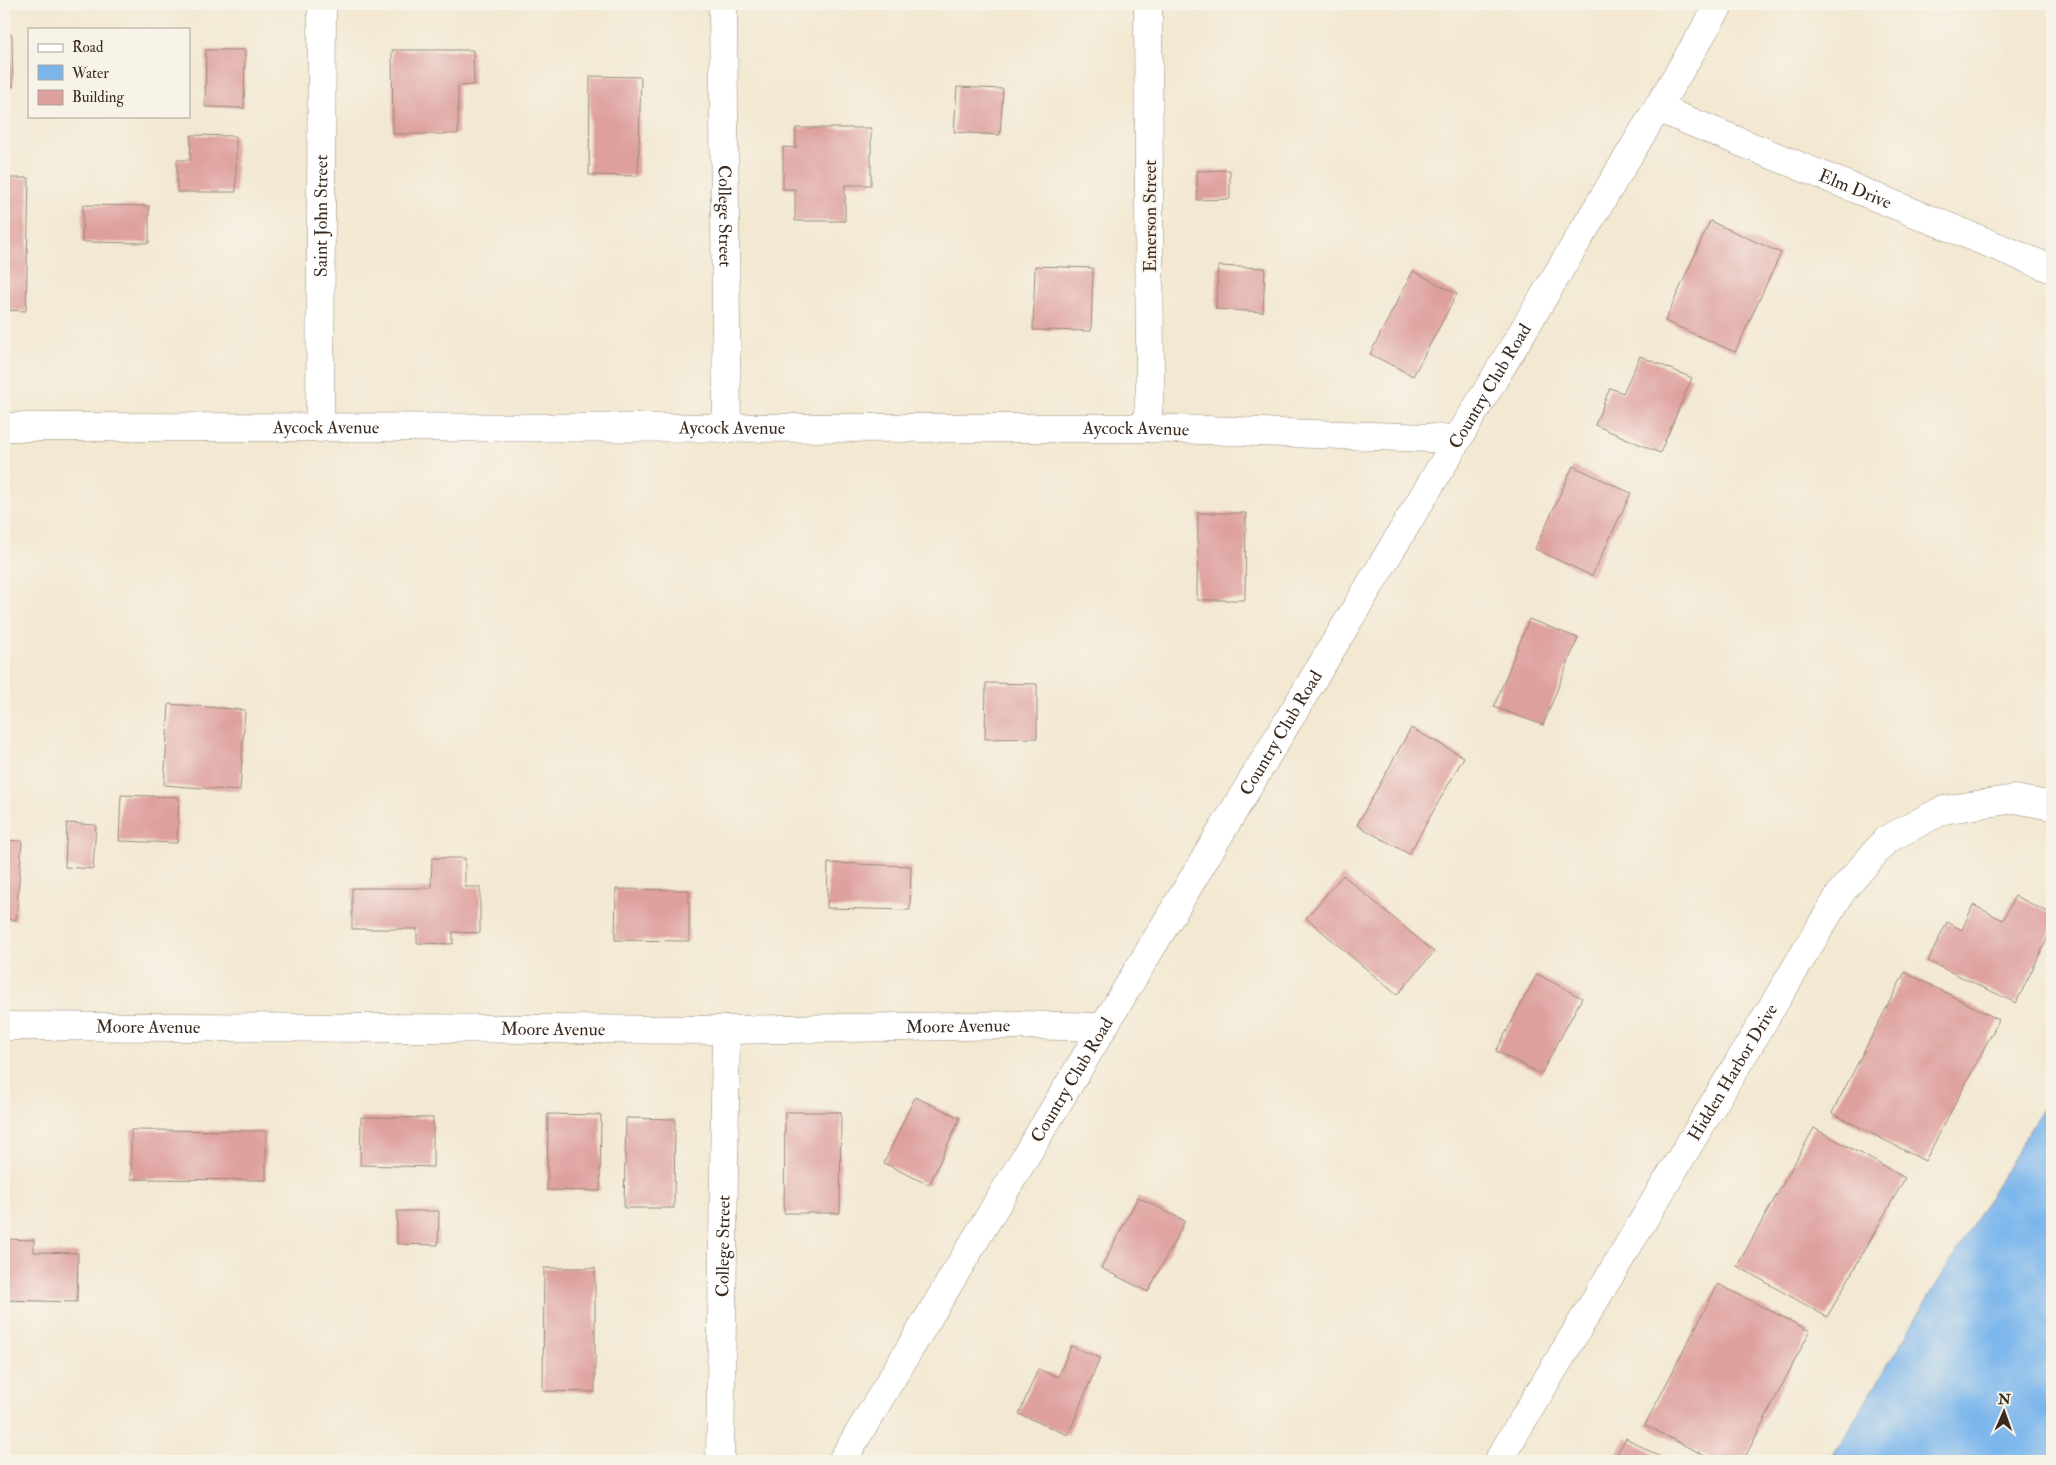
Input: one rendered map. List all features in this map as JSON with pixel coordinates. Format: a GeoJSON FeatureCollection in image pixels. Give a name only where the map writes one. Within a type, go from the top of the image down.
{"type":"FeatureCollection","features":[{"type":"Feature","properties":{"kind":"street","name":"Saint John Street"},"geometry":{"type":"LineString","coordinates":[[320,428],[322,4]]}},
{"type":"Feature","properties":{"kind":"street","name":"College Street"},"geometry":{"type":"LineString","coordinates":[[722,4],[727,429]]}},
{"type":"Feature","properties":{"kind":"street","name":"Emerson Street"},"geometry":{"type":"LineString","coordinates":[[1147,428],[1150,386],[1148,4]]}},
{"type":"Feature","properties":{"kind":"street","name":"Country Club Road"},"geometry":{"type":"LineString","coordinates":[[842,1461],[1720,4]]}},
{"type":"Feature","properties":{"kind":"street","name":"Elm Drive"},"geometry":{"type":"LineString","coordinates":[[1657,108],[2052,269]]}},
{"type":"Feature","properties":{"kind":"street","name":"Aycock Avenue"},"geometry":{"type":"LineString","coordinates":[[4,427],[1147,428],[1458,439]]}},
{"type":"Feature","properties":{"kind":"street","name":"Hidden Harbor Drive"},"geometry":{"type":"LineString","coordinates":[[1498,1461],[1842,891],[1886,840],[1943,810],[2015,799],[2052,806]]}},
{"type":"Feature","properties":{"kind":"street","name":"Moore Avenue"},"geometry":{"type":"LineString","coordinates":[[4,1026],[726,1030],[1019,1024],[1103,1027]]}},
{"type":"Feature","properties":{"kind":"street","name":"College Street"},"geometry":{"type":"LineString","coordinates":[[720,1461],[726,1030]]}},
{"type":"Feature","properties":{"kind":"water"},"geometry":{"type":"Polygon","coordinates":[[[2052,1093],[2052,1461],[1830,1461],[2052,1093]]]}},
{"type":"Feature","properties":{"kind":"building"},"geometry":{"type":"Polygon","coordinates":[[[4,35],[12,35],[13,87],[4,87],[4,35]]]}},
{"type":"Feature","properties":{"kind":"building"},"geometry":{"type":"Polygon","coordinates":[[[206,50],[245,50],[244,108],[205,107],[206,50]]]}},
{"type":"Feature","properties":{"kind":"building"},"geometry":{"type":"Polygon","coordinates":[[[392,50],[473,50],[474,85],[458,86],[458,134],[393,134],[392,50]]]}},
{"type":"Feature","properties":{"kind":"building"},"geometry":{"type":"Polygon","coordinates":[[[590,76],[641,77],[638,176],[589,175],[590,76]]]}},
{"type":"Feature","properties":{"kind":"building"},"geometry":{"type":"Polygon","coordinates":[[[957,87],[1003,89],[1000,135],[954,132],[957,87]]]}},
{"type":"Feature","properties":{"kind":"building"},"geometry":{"type":"Polygon","coordinates":[[[796,128],[871,128],[871,185],[845,185],[845,221],[795,221],[795,189],[783,189],[783,147],[796,148],[796,128]]]}},
{"type":"Feature","properties":{"kind":"building"},"geometry":{"type":"Polygon","coordinates":[[[191,135],[236,136],[236,192],[177,192],[177,160],[190,160],[191,135]]]}},
{"type":"Feature","properties":{"kind":"building"},"geometry":{"type":"Polygon","coordinates":[[[1230,170],[1230,199],[1197,200],[1197,171],[1230,170]]]}},
{"type":"Feature","properties":{"kind":"building"},"geometry":{"type":"Polygon","coordinates":[[[4,178],[29,178],[26,311],[4,310],[4,178]]]}},
{"type":"Feature","properties":{"kind":"building"},"geometry":{"type":"Polygon","coordinates":[[[83,205],[149,206],[149,243],[82,242],[83,205]]]}},
{"type":"Feature","properties":{"kind":"building"},"geometry":{"type":"Polygon","coordinates":[[[1710,221],[1781,253],[1735,352],[1665,321],[1710,221]]]}},
{"type":"Feature","properties":{"kind":"building"},"geometry":{"type":"Polygon","coordinates":[[[1035,266],[1093,268],[1091,331],[1033,330],[1035,266]]]}},
{"type":"Feature","properties":{"kind":"building"},"geometry":{"type":"Polygon","coordinates":[[[1218,266],[1265,268],[1263,312],[1216,309],[1218,266]]]}},
{"type":"Feature","properties":{"kind":"building"},"geometry":{"type":"Polygon","coordinates":[[[1413,271],[1457,294],[1413,376],[1370,354],[1413,271]]]}},
{"type":"Feature","properties":{"kind":"building"},"geometry":{"type":"Polygon","coordinates":[[[1640,356],[1692,378],[1660,453],[1595,425],[1610,388],[1623,393],[1640,356]]]}},
{"type":"Feature","properties":{"kind":"building"},"geometry":{"type":"Polygon","coordinates":[[[1573,466],[1631,493],[1592,576],[1535,549],[1573,466]]]}},
{"type":"Feature","properties":{"kind":"building"},"geometry":{"type":"Polygon","coordinates":[[[1198,513],[1246,513],[1245,600],[1197,600],[1198,513]]]}},
{"type":"Feature","properties":{"kind":"building"},"geometry":{"type":"Polygon","coordinates":[[[1529,619],[1578,638],[1543,725],[1494,707],[1529,619]]]}},
{"type":"Feature","properties":{"kind":"building"},"geometry":{"type":"Polygon","coordinates":[[[986,683],[1037,684],[1037,738],[985,739],[986,683]]]}},
{"type":"Feature","properties":{"kind":"building"},"geometry":{"type":"Polygon","coordinates":[[[169,704],[245,710],[240,791],[164,785],[169,704]]]}},
{"type":"Feature","properties":{"kind":"building"},"geometry":{"type":"Polygon","coordinates":[[[1411,728],[1464,757],[1409,854],[1357,825],[1411,728]]]}},
{"type":"Feature","properties":{"kind":"building"},"geometry":{"type":"Polygon","coordinates":[[[121,795],[179,797],[177,843],[119,841],[121,795]]]}},
{"type":"Feature","properties":{"kind":"building"},"geometry":{"type":"Polygon","coordinates":[[[67,823],[96,825],[93,869],[65,867],[67,823]]]}},
{"type":"Feature","properties":{"kind":"building"},"geometry":{"type":"Polygon","coordinates":[[[4,840],[22,841],[16,920],[4,919],[4,840]]]}},
{"type":"Feature","properties":{"kind":"building"},"geometry":{"type":"Polygon","coordinates":[[[432,858],[465,858],[465,887],[480,887],[480,933],[453,932],[453,944],[417,943],[417,929],[352,929],[352,888],[431,888],[432,858]]]}},
{"type":"Feature","properties":{"kind":"building"},"geometry":{"type":"Polygon","coordinates":[[[828,863],[911,866],[910,910],[827,908],[828,863]]]}},
{"type":"Feature","properties":{"kind":"building"},"geometry":{"type":"Polygon","coordinates":[[[1343,875],[1434,952],[1397,995],[1306,918],[1343,875]]]}},
{"type":"Feature","properties":{"kind":"building"},"geometry":{"type":"Polygon","coordinates":[[[616,889],[689,890],[689,941],[615,940],[616,889]]]}},
{"type":"Feature","properties":{"kind":"building"},"geometry":{"type":"Polygon","coordinates":[[[2015,896],[2052,914],[2052,929],[2016,1003],[1928,961],[1947,922],[1962,930],[1973,905],[2003,920],[2015,896]]]}},
{"type":"Feature","properties":{"kind":"building"},"geometry":{"type":"Polygon","coordinates":[[[1905,972],[1999,1020],[1925,1161],[1832,1113],[1905,972]]]}},
{"type":"Feature","properties":{"kind":"building"},"geometry":{"type":"Polygon","coordinates":[[[1537,974],[1582,998],[1541,1074],[1496,1051],[1537,974]]]}},
{"type":"Feature","properties":{"kind":"building"},"geometry":{"type":"Polygon","coordinates":[[[915,1097],[960,1118],[929,1185],[884,1163],[915,1097]]]}},
{"type":"Feature","properties":{"kind":"building"},"geometry":{"type":"Polygon","coordinates":[[[785,1112],[841,1112],[840,1213],[784,1213],[785,1112]]]}},
{"type":"Feature","properties":{"kind":"building"},"geometry":{"type":"Polygon","coordinates":[[[548,1114],[601,1115],[600,1191],[547,1190],[548,1114]]]}},
{"type":"Feature","properties":{"kind":"building"},"geometry":{"type":"Polygon","coordinates":[[[361,1117],[433,1118],[433,1167],[360,1165],[361,1117]]]}},
{"type":"Feature","properties":{"kind":"building"},"geometry":{"type":"Polygon","coordinates":[[[626,1118],[675,1119],[674,1208],[624,1208],[626,1118]]]}},
{"type":"Feature","properties":{"kind":"building"},"geometry":{"type":"Polygon","coordinates":[[[1814,1128],[1905,1178],[1827,1317],[1737,1266],[1814,1128]]]}},
{"type":"Feature","properties":{"kind":"building"},"geometry":{"type":"Polygon","coordinates":[[[131,1130],[266,1131],[266,1180],[131,1179],[131,1130]]]}},
{"type":"Feature","properties":{"kind":"building"},"geometry":{"type":"Polygon","coordinates":[[[1138,1197],[1185,1221],[1148,1292],[1101,1268],[1138,1197]]]}},
{"type":"Feature","properties":{"kind":"building"},"geometry":{"type":"Polygon","coordinates":[[[397,1211],[439,1211],[438,1245],[397,1244],[397,1211]]]}},
{"type":"Feature","properties":{"kind":"building"},"geometry":{"type":"Polygon","coordinates":[[[4,1239],[34,1240],[34,1252],[78,1253],[77,1302],[4,1300],[4,1239]]]}},
{"type":"Feature","properties":{"kind":"building"},"geometry":{"type":"Polygon","coordinates":[[[544,1268],[595,1268],[595,1392],[543,1391],[544,1268]]]}},
{"type":"Feature","properties":{"kind":"building"},"geometry":{"type":"Polygon","coordinates":[[[1718,1284],[1810,1331],[1743,1461],[1715,1461],[1645,1425],[1718,1284]]]}},
{"type":"Feature","properties":{"kind":"building"},"geometry":{"type":"Polygon","coordinates":[[[1071,1346],[1100,1358],[1068,1435],[1019,1414],[1038,1369],[1058,1377],[1071,1346]]]}},
{"type":"Feature","properties":{"kind":"building"},"geometry":{"type":"Polygon","coordinates":[[[1626,1438],[1668,1461],[1613,1461],[1626,1438]]]}}]}
